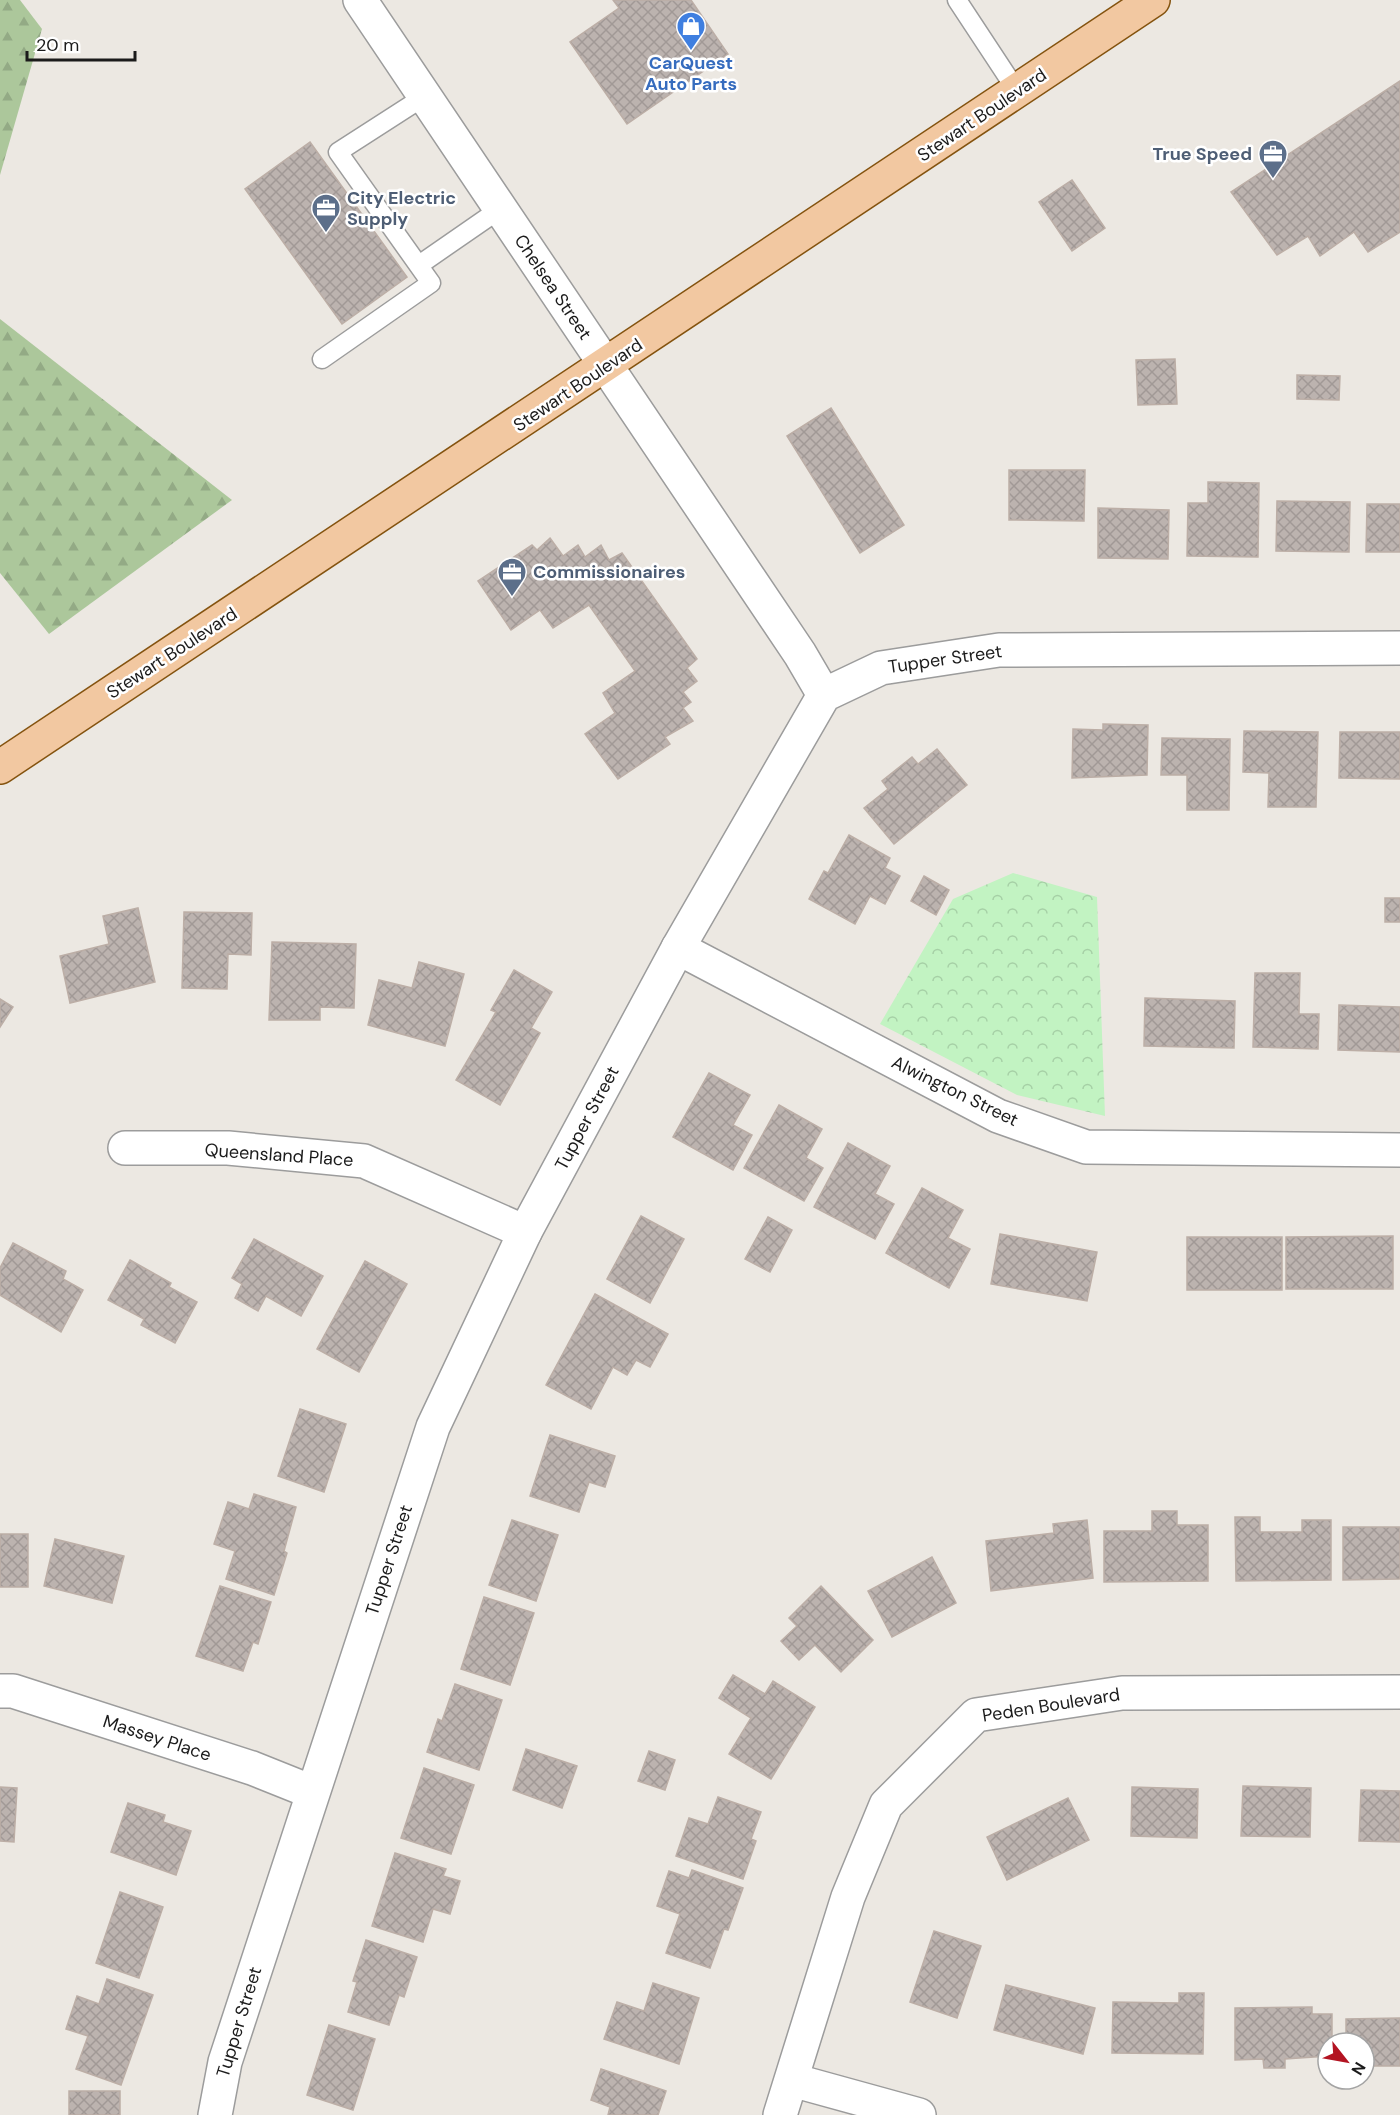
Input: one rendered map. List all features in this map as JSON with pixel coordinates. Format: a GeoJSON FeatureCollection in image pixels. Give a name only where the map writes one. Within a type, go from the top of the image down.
{"type":"FeatureCollection","features":[{"type":"Feature","properties":{"kind":"main road","name":"Stewart Boulevard"},"geometry":{"type":"LineString","coordinates":[[0,766],[606,366],[1153,0]]}},
{"type":"Feature","properties":{"kind":"street","name":"Chelsea Street"},"geometry":{"type":"LineString","coordinates":[[360,0],[824,695]]}},
{"type":"Feature","properties":{"kind":"street","name":"Tupper Street"},"geometry":{"type":"LineString","coordinates":[[215,2115],[225,2062],[433,1427],[525,1232],[678,948],[824,695],[881,668],[999,650],[1400,648]]}},
{"type":"Feature","properties":{"kind":"street","name":"Alwington Street"},"geometry":{"type":"LineString","coordinates":[[678,948],[998,1116],[1086,1147],[1400,1150]]}},
{"type":"Feature","properties":{"kind":"street","name":"Queensland Place"},"geometry":{"type":"LineString","coordinates":[[125,1148],[228,1149],[364,1161],[525,1232]]}},
{"type":"Feature","properties":{"kind":"street","name":"Massey Place"},"geometry":{"type":"LineString","coordinates":[[0,1691],[24,1695],[252,1768],[312,1792]]}},
{"type":"Feature","properties":{"kind":"street","name":"Peden Boulevard"},"geometry":{"type":"LineString","coordinates":[[780,2115],[848,1897],[886,1805],[976,1715],[1122,1693],[1400,1692]]}},
{"type":"Feature","properties":{"kind":"street"},"geometry":{"type":"LineString","coordinates":[[792,2080],[919,2115]]}},
{"type":"Feature","properties":{"kind":"lane"},"geometry":{"type":"LineString","coordinates":[[957,0],[1017,91]]}},
{"type":"Feature","properties":{"kind":"lane"},"geometry":{"type":"LineString","coordinates":[[322,359],[431,283],[338,152],[425,96]]}},
{"type":"Feature","properties":{"kind":"lane"},"geometry":{"type":"LineString","coordinates":[[419,265],[500,209]]}},
{"type":"Feature","properties":{"kind":"green space"},"geometry":{"type":"Polygon","coordinates":[[[0,0],[20,0],[42,29],[0,175],[0,0]]]}},
{"type":"Feature","properties":{"kind":"green space"},"geometry":{"type":"Polygon","coordinates":[[[0,319],[232,500],[49,634],[0,573],[0,319]]]}},
{"type":"Feature","properties":{"kind":"green space"},"geometry":{"type":"Polygon","coordinates":[[[1013,873],[1097,897],[1105,1116],[1017,1095],[880,1024],[953,899],[1013,873]]]}},
{"type":"Feature","properties":{"kind":"building"},"geometry":{"type":"Polygon","coordinates":[[[613,0],[691,0],[728,54],[627,124],[570,42],[619,8],[613,0]]]}},
{"type":"Feature","properties":{"kind":"building"},"geometry":{"type":"Polygon","coordinates":[[[1400,81],[1400,232],[1368,252],[1354,232],[1320,256],[1308,236],[1277,255],[1231,192],[1400,81]]]}},
{"type":"Feature","properties":{"kind":"building","name":"City Electric Supply"},"geometry":{"type":"Polygon","coordinates":[[[310,142],[407,277],[342,324],[245,189],[310,142]]]}},
{"type":"Feature","properties":{"kind":"building"},"geometry":{"type":"Polygon","coordinates":[[[1072,180],[1105,228],[1072,251],[1039,202],[1072,180]]]}},
{"type":"Feature","properties":{"kind":"building"},"geometry":{"type":"Polygon","coordinates":[[[1175,359],[1177,404],[1138,405],[1136,360],[1175,359]]]}},
{"type":"Feature","properties":{"kind":"building"},"geometry":{"type":"Polygon","coordinates":[[[1297,375],[1340,376],[1339,400],[1297,399],[1297,375]]]}},
{"type":"Feature","properties":{"kind":"building"},"geometry":{"type":"Polygon","coordinates":[[[831,408],[904,525],[860,553],[787,436],[831,408]]]}},
{"type":"Feature","properties":{"kind":"building"},"geometry":{"type":"Polygon","coordinates":[[[1009,470],[1085,470],[1084,521],[1009,520],[1009,470]]]}},
{"type":"Feature","properties":{"kind":"building"},"geometry":{"type":"Polygon","coordinates":[[[1208,482],[1259,483],[1258,557],[1187,556],[1188,503],[1208,503],[1208,482]]]}},
{"type":"Feature","properties":{"kind":"building"},"geometry":{"type":"Polygon","coordinates":[[[1277,501],[1350,502],[1349,552],[1276,551],[1277,501]]]}},
{"type":"Feature","properties":{"kind":"building"},"geometry":{"type":"Polygon","coordinates":[[[1367,504],[1400,504],[1400,552],[1366,552],[1367,504]]]}},
{"type":"Feature","properties":{"kind":"building"},"geometry":{"type":"Polygon","coordinates":[[[1098,508],[1169,510],[1168,559],[1098,558],[1098,508]]]}},
{"type":"Feature","properties":{"kind":"building"},"geometry":{"type":"Polygon","coordinates":[[[550,538],[563,556],[578,545],[585,557],[601,545],[609,560],[622,553],[697,659],[687,668],[697,681],[683,692],[691,702],[683,708],[693,721],[665,737],[670,744],[618,779],[585,734],[615,713],[603,693],[635,671],[589,605],[553,628],[540,610],[511,630],[478,581],[532,545],[537,550],[550,538]]]}},
{"type":"Feature","properties":{"kind":"building"},"geometry":{"type":"Polygon","coordinates":[[[1103,724],[1148,725],[1147,775],[1072,778],[1073,729],[1103,730],[1103,724]]]}},
{"type":"Feature","properties":{"kind":"building"},"geometry":{"type":"Polygon","coordinates":[[[1244,731],[1318,732],[1316,807],[1268,807],[1269,773],[1243,772],[1244,731]]]}},
{"type":"Feature","properties":{"kind":"building"},"geometry":{"type":"Polygon","coordinates":[[[1340,732],[1400,732],[1400,779],[1339,778],[1340,732]]]}},
{"type":"Feature","properties":{"kind":"building"},"geometry":{"type":"Polygon","coordinates":[[[1162,738],[1230,739],[1229,810],[1187,810],[1187,775],[1161,775],[1162,738]]]}},
{"type":"Feature","properties":{"kind":"building"},"geometry":{"type":"Polygon","coordinates":[[[937,749],[967,785],[894,844],[864,808],[888,789],[882,781],[912,757],[918,764],[937,749]]]}},
{"type":"Feature","properties":{"kind":"building"},"geometry":{"type":"Polygon","coordinates":[[[849,835],[890,858],[885,868],[900,876],[885,904],[870,896],[855,924],[809,899],[824,871],[828,873],[849,835]]]}},
{"type":"Feature","properties":{"kind":"building"},"geometry":{"type":"Polygon","coordinates":[[[924,876],[949,890],[936,915],[911,901],[924,876]]]}},
{"type":"Feature","properties":{"kind":"building"},"geometry":{"type":"Polygon","coordinates":[[[1385,898],[1400,898],[1400,922],[1385,922],[1385,898]]]}},
{"type":"Feature","properties":{"kind":"building"},"geometry":{"type":"Polygon","coordinates":[[[138,908],[155,982],[70,1003],[60,956],[109,944],[103,916],[138,908]]]}},
{"type":"Feature","properties":{"kind":"building"},"geometry":{"type":"Polygon","coordinates":[[[184,912],[252,913],[251,955],[228,954],[227,989],[182,988],[184,912]]]}},
{"type":"Feature","properties":{"kind":"building"},"geometry":{"type":"Polygon","coordinates":[[[272,942],[356,944],[354,1008],[320,1007],[320,1020],[269,1020],[272,942]]]}},
{"type":"Feature","properties":{"kind":"building"},"geometry":{"type":"Polygon","coordinates":[[[419,962],[464,974],[445,1046],[368,1025],[379,980],[412,988],[419,962]]]}},
{"type":"Feature","properties":{"kind":"building"},"geometry":{"type":"Polygon","coordinates":[[[514,970],[552,992],[531,1028],[540,1033],[500,1105],[456,1080],[496,1012],[491,1010],[514,970]]]}},
{"type":"Feature","properties":{"kind":"building"},"geometry":{"type":"Polygon","coordinates":[[[1255,973],[1300,973],[1299,1014],[1319,1014],[1318,1049],[1253,1047],[1255,973]]]}},
{"type":"Feature","properties":{"kind":"building"},"geometry":{"type":"Polygon","coordinates":[[[1145,998],[1235,1001],[1234,1048],[1144,1046],[1145,998]]]}},
{"type":"Feature","properties":{"kind":"building"},"geometry":{"type":"Polygon","coordinates":[[[0,999],[13,1007],[0,1027],[0,999]]]}},
{"type":"Feature","properties":{"kind":"building"},"geometry":{"type":"Polygon","coordinates":[[[1339,1005],[1400,1007],[1400,1052],[1338,1050],[1339,1005]]]}},
{"type":"Feature","properties":{"kind":"building"},"geometry":{"type":"Polygon","coordinates":[[[709,1073],[750,1095],[733,1125],[752,1135],[733,1170],[673,1137],[709,1073]]]}},
{"type":"Feature","properties":{"kind":"building"},"geometry":{"type":"Polygon","coordinates":[[[779,1105],[822,1129],[806,1158],[823,1168],[804,1201],[744,1168],[779,1105]]]}},
{"type":"Feature","properties":{"kind":"building"},"geometry":{"type":"Polygon","coordinates":[[[848,1143],[890,1166],[875,1194],[894,1204],[875,1239],[814,1207],[848,1143]]]}},
{"type":"Feature","properties":{"kind":"building"},"geometry":{"type":"Polygon","coordinates":[[[922,1188],[963,1210],[948,1238],[970,1249],[949,1288],[886,1253],[922,1188]]]}},
{"type":"Feature","properties":{"kind":"building"},"geometry":{"type":"Polygon","coordinates":[[[641,1216],[684,1239],[650,1303],[607,1279],[641,1216]]]}},
{"type":"Feature","properties":{"kind":"building"},"geometry":{"type":"Polygon","coordinates":[[[768,1217],[792,1230],[770,1272],[745,1259],[768,1217]]]}},
{"type":"Feature","properties":{"kind":"building"},"geometry":{"type":"Polygon","coordinates":[[[1000,1234],[1097,1252],[1087,1301],[991,1284],[1000,1234]]]}},
{"type":"Feature","properties":{"kind":"building"},"geometry":{"type":"Polygon","coordinates":[[[1393,1236],[1393,1289],[1286,1289],[1286,1237],[1393,1236]]]}},
{"type":"Feature","properties":{"kind":"building"},"geometry":{"type":"Polygon","coordinates":[[[1187,1237],[1282,1237],[1282,1290],[1187,1290],[1187,1237]]]}},
{"type":"Feature","properties":{"kind":"building"},"geometry":{"type":"Polygon","coordinates":[[[254,1239],[323,1276],[301,1316],[266,1296],[258,1311],[235,1298],[242,1284],[232,1278],[254,1239]]]}},
{"type":"Feature","properties":{"kind":"building"},"geometry":{"type":"Polygon","coordinates":[[[13,1243],[66,1271],[63,1279],[83,1290],[61,1332],[0,1295],[0,1268],[13,1243]]]}},
{"type":"Feature","properties":{"kind":"building"},"geometry":{"type":"Polygon","coordinates":[[[130,1260],[171,1283],[169,1287],[197,1302],[175,1343],[141,1325],[144,1319],[108,1300],[130,1260]]]}},
{"type":"Feature","properties":{"kind":"building"},"geometry":{"type":"Polygon","coordinates":[[[365,1261],[407,1284],[359,1372],[317,1349],[365,1261]]]}},
{"type":"Feature","properties":{"kind":"building"},"geometry":{"type":"Polygon","coordinates":[[[595,1294],[668,1334],[650,1367],[636,1360],[627,1375],[613,1367],[591,1409],[546,1385],[595,1294]]]}},
{"type":"Feature","properties":{"kind":"building"},"geometry":{"type":"Polygon","coordinates":[[[300,1409],[346,1424],[324,1492],[278,1476],[300,1409]]]}},
{"type":"Feature","properties":{"kind":"building"},"geometry":{"type":"Polygon","coordinates":[[[550,1435],[615,1456],[605,1487],[589,1482],[579,1512],[530,1496],[550,1435]]]}},
{"type":"Feature","properties":{"kind":"building"},"geometry":{"type":"Polygon","coordinates":[[[254,1494],[296,1507],[284,1551],[287,1553],[274,1595],[226,1579],[235,1551],[214,1544],[228,1502],[249,1509],[254,1494]]]}},
{"type":"Feature","properties":{"kind":"building"},"geometry":{"type":"Polygon","coordinates":[[[1152,1511],[1177,1511],[1177,1525],[1208,1525],[1208,1581],[1104,1582],[1104,1531],[1152,1531],[1152,1511]]]}},
{"type":"Feature","properties":{"kind":"building"},"geometry":{"type":"Polygon","coordinates":[[[1235,1517],[1260,1517],[1260,1532],[1302,1532],[1302,1520],[1331,1520],[1331,1580],[1236,1581],[1235,1517]]]}},
{"type":"Feature","properties":{"kind":"building"},"geometry":{"type":"Polygon","coordinates":[[[512,1520],[558,1535],[536,1601],[489,1585],[512,1520]]]}},
{"type":"Feature","properties":{"kind":"building"},"geometry":{"type":"Polygon","coordinates":[[[1087,1520],[1093,1578],[991,1591],[986,1541],[1054,1533],[1053,1524],[1087,1520]]]}},
{"type":"Feature","properties":{"kind":"building"},"geometry":{"type":"Polygon","coordinates":[[[1343,1527],[1400,1527],[1400,1579],[1343,1580],[1343,1527]]]}},
{"type":"Feature","properties":{"kind":"building"},"geometry":{"type":"Polygon","coordinates":[[[0,1534],[28,1534],[28,1587],[0,1587],[0,1534]]]}},
{"type":"Feature","properties":{"kind":"building"},"geometry":{"type":"Polygon","coordinates":[[[55,1539],[124,1556],[112,1603],[44,1586],[55,1539]]]}},
{"type":"Feature","properties":{"kind":"building"},"geometry":{"type":"Polygon","coordinates":[[[932,1557],[956,1603],[892,1637],[868,1591],[932,1557]]]}},
{"type":"Feature","properties":{"kind":"building"},"geometry":{"type":"Polygon","coordinates":[[[220,1586],[271,1602],[258,1644],[253,1642],[243,1671],[196,1656],[220,1586]]]}},
{"type":"Feature","properties":{"kind":"building"},"geometry":{"type":"Polygon","coordinates":[[[821,1586],[873,1640],[841,1672],[815,1645],[799,1660],[781,1641],[797,1626],[789,1618],[821,1586]]]}},
{"type":"Feature","properties":{"kind":"building"},"geometry":{"type":"Polygon","coordinates":[[[484,1597],[534,1613],[510,1685],[461,1669],[484,1597]]]}},
{"type":"Feature","properties":{"kind":"building"},"geometry":{"type":"Polygon","coordinates":[[[733,1675],[765,1694],[773,1681],[815,1707],[771,1779],[729,1754],[751,1718],[719,1698],[733,1675]]]}},
{"type":"Feature","properties":{"kind":"building"},"geometry":{"type":"Polygon","coordinates":[[[455,1684],[502,1700],[479,1770],[427,1752],[438,1719],[442,1721],[455,1684]]]}},
{"type":"Feature","properties":{"kind":"building"},"geometry":{"type":"Polygon","coordinates":[[[526,1749],[577,1766],[562,1808],[513,1790],[526,1749]]]}},
{"type":"Feature","properties":{"kind":"building"},"geometry":{"type":"Polygon","coordinates":[[[649,1751],[675,1760],[665,1790],[638,1781],[649,1751]]]}},
{"type":"Feature","properties":{"kind":"building"},"geometry":{"type":"Polygon","coordinates":[[[424,1768],[474,1785],[451,1854],[401,1838],[424,1768]]]}},
{"type":"Feature","properties":{"kind":"building"},"geometry":{"type":"Polygon","coordinates":[[[1243,1786],[1311,1788],[1310,1837],[1241,1836],[1243,1786]]]}},
{"type":"Feature","properties":{"kind":"building"},"geometry":{"type":"Polygon","coordinates":[[[0,1787],[17,1788],[14,1842],[0,1841],[0,1787]]]}},
{"type":"Feature","properties":{"kind":"building"},"geometry":{"type":"Polygon","coordinates":[[[1132,1787],[1198,1789],[1197,1838],[1131,1836],[1132,1787]]]}},
{"type":"Feature","properties":{"kind":"building"},"geometry":{"type":"Polygon","coordinates":[[[1361,1790],[1400,1791],[1400,1842],[1359,1841],[1361,1790]]]}},
{"type":"Feature","properties":{"kind":"building"},"geometry":{"type":"Polygon","coordinates":[[[718,1797],[761,1812],[751,1839],[756,1841],[743,1879],[676,1856],[689,1818],[708,1824],[718,1797]]]}},
{"type":"Feature","properties":{"kind":"building"},"geometry":{"type":"Polygon","coordinates":[[[1068,1798],[1089,1840],[1007,1880],[987,1837],[1068,1798]]]}},
{"type":"Feature","properties":{"kind":"building"},"geometry":{"type":"Polygon","coordinates":[[[128,1803],[165,1815],[163,1822],[191,1831],[176,1875],[111,1852],[128,1803]]]}},
{"type":"Feature","properties":{"kind":"building"},"geometry":{"type":"Polygon","coordinates":[[[395,1853],[446,1869],[443,1876],[460,1881],[450,1914],[433,1909],[423,1942],[372,1926],[395,1853]]]}},
{"type":"Feature","properties":{"kind":"building"},"geometry":{"type":"Polygon","coordinates":[[[692,1870],[743,1888],[728,1930],[724,1929],[710,1968],[666,1953],[680,1914],[657,1906],[669,1871],[689,1878],[692,1870]]]}},
{"type":"Feature","properties":{"kind":"building"},"geometry":{"type":"Polygon","coordinates":[[[120,1892],[163,1907],[139,1978],[96,1963],[120,1892]]]}},
{"type":"Feature","properties":{"kind":"building"},"geometry":{"type":"Polygon","coordinates":[[[934,1931],[981,1946],[957,2018],[910,2002],[934,1931]]]}},
{"type":"Feature","properties":{"kind":"building"},"geometry":{"type":"Polygon","coordinates":[[[366,1940],[417,1957],[404,1997],[399,1995],[389,2025],[348,2012],[357,1982],[353,1981],[366,1940]]]}},
{"type":"Feature","properties":{"kind":"building"},"geometry":{"type":"Polygon","coordinates":[[[107,1979],[153,1995],[121,2085],[76,2069],[88,2036],[66,2029],[77,1996],[99,2004],[107,1979]]]}},
{"type":"Feature","properties":{"kind":"building"},"geometry":{"type":"Polygon","coordinates":[[[653,1983],[699,1998],[679,2064],[604,2039],[617,2002],[644,2011],[653,1983]]]}},
{"type":"Feature","properties":{"kind":"building"},"geometry":{"type":"Polygon","coordinates":[[[1006,1985],[1095,2008],[1083,2054],[994,2030],[1006,1985]]]}},
{"type":"Feature","properties":{"kind":"building"},"geometry":{"type":"Polygon","coordinates":[[[1179,1993],[1204,1993],[1203,2054],[1112,2053],[1113,2002],[1179,2003],[1179,1993]]]}},
{"type":"Feature","properties":{"kind":"building"},"geometry":{"type":"Polygon","coordinates":[[[1312,2007],[1312,2014],[1332,2014],[1332,2031],[1316,2031],[1316,2057],[1285,2059],[1285,2068],[1264,2068],[1263,2059],[1235,2060],[1235,2008],[1312,2007]]]}},
{"type":"Feature","properties":{"kind":"building"},"geometry":{"type":"Polygon","coordinates":[[[1400,2018],[1400,2066],[1376,2066],[1376,2031],[1346,2031],[1346,2019],[1400,2018]]]}},
{"type":"Feature","properties":{"kind":"building"},"geometry":{"type":"Polygon","coordinates":[[[329,2025],[375,2039],[353,2110],[307,2095],[329,2025]]]}},
{"type":"Feature","properties":{"kind":"building"},"geometry":{"type":"Polygon","coordinates":[[[601,2069],[666,2091],[658,2115],[608,2115],[610,2107],[591,2100],[601,2069]]]}},
{"type":"Feature","properties":{"kind":"building"},"geometry":{"type":"Polygon","coordinates":[[[69,2091],[120,2091],[120,2115],[69,2115],[69,2091]]]}},
{"type":"Feature","properties":{"kind":"place","name":"CarQuest Auto Parts"},"geometry":{"type":"Point","coordinates":[691,52]}},
{"type":"Feature","properties":{"kind":"place","name":"True Speed"},"geometry":{"type":"Point","coordinates":[1273,180]}},
{"type":"Feature","properties":{"kind":"place","name":"City Electric Supply"},"geometry":{"type":"Point","coordinates":[326,234]}},
{"type":"Feature","properties":{"kind":"place","name":"Commissionaires"},"geometry":{"type":"Point","coordinates":[512,598]}}]}
